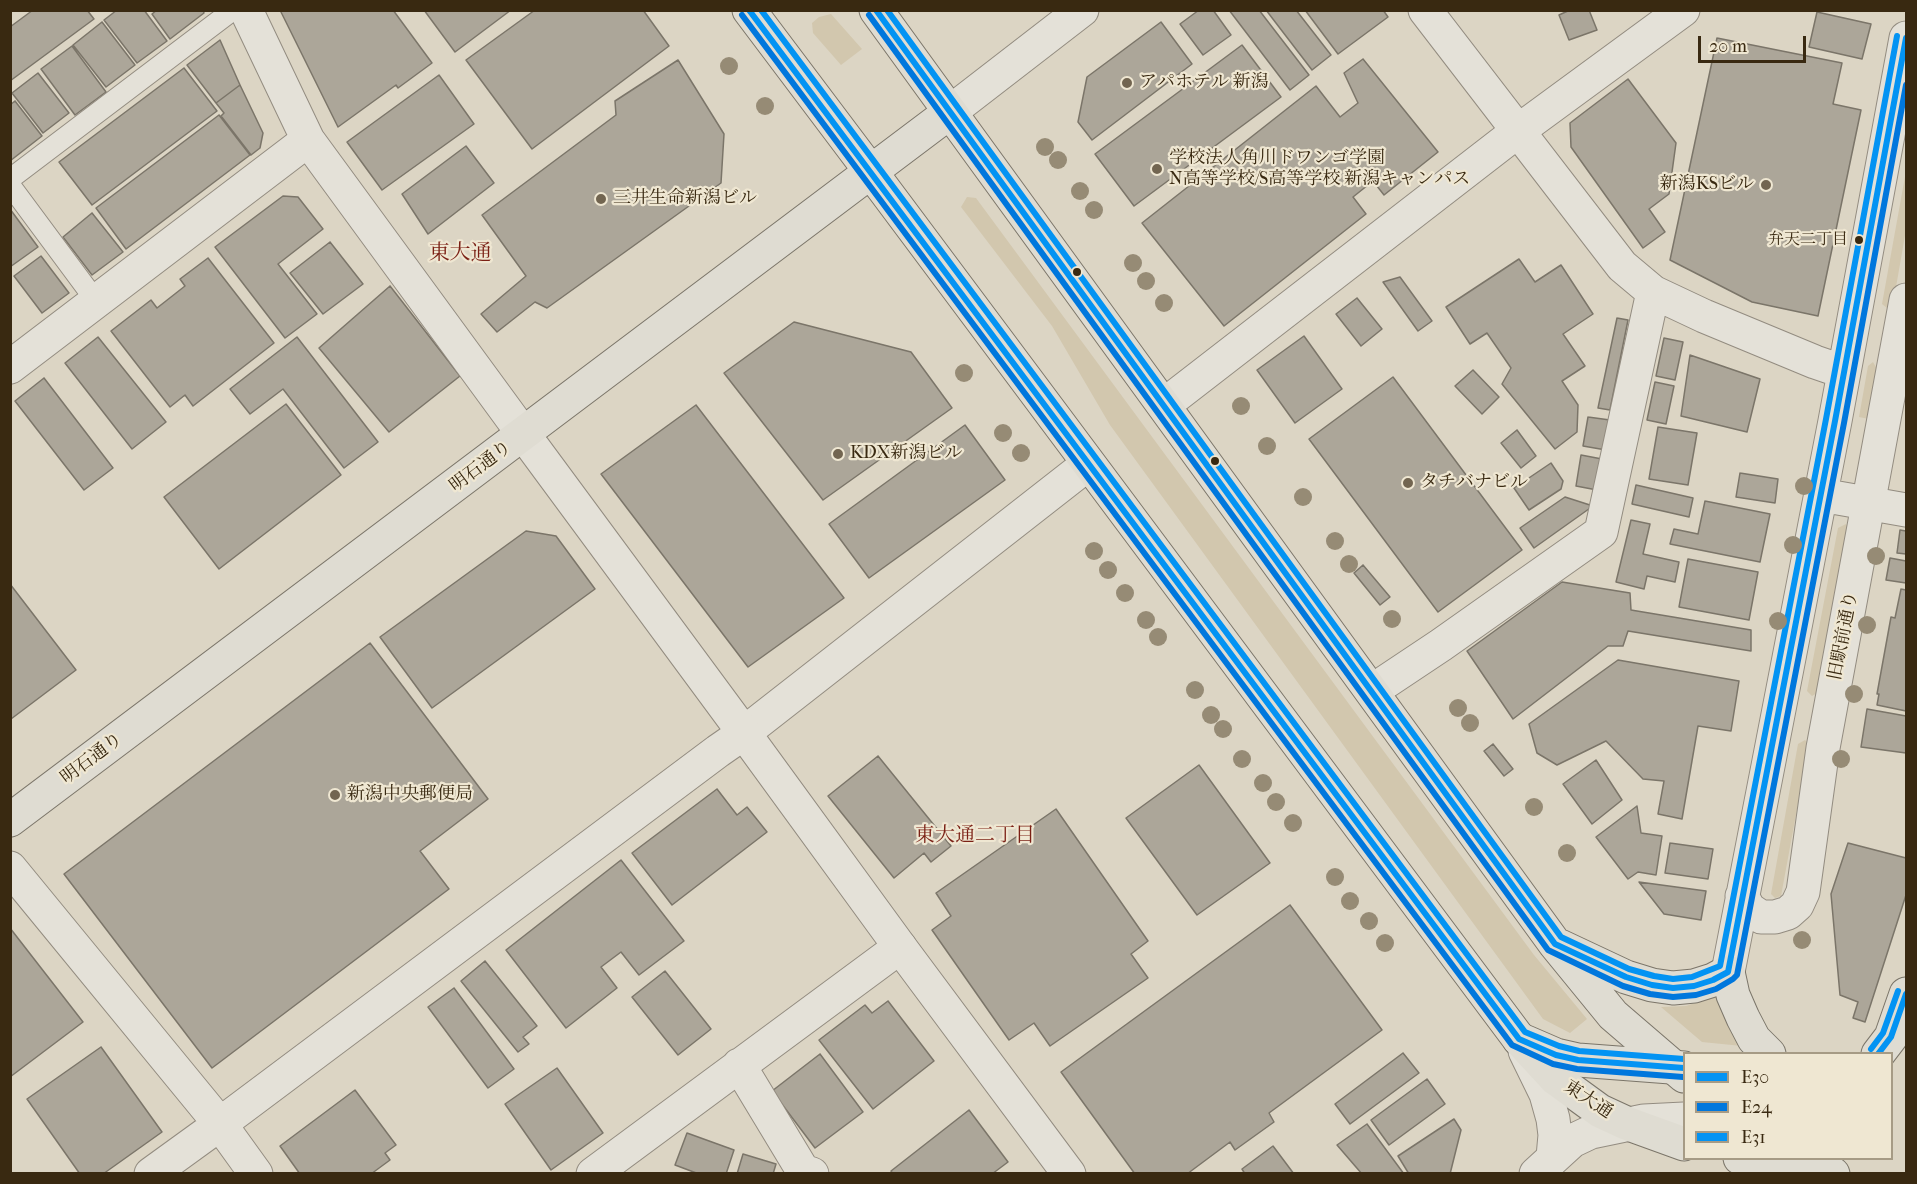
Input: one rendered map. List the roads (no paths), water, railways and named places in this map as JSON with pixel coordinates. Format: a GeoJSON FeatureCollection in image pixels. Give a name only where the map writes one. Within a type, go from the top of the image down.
{"type":"FeatureCollection","features":[{"type":"Feature","properties":{"kind":"main road","name":"東大通"},"geometry":{"type":"LineString","coordinates":[[749,10],[1519,1039],[1556,1079],[1600,1111],[1683,1145]]}},
{"type":"Feature","properties":{"kind":"main road"},"geometry":{"type":"LineString","coordinates":[[876,10],[1555,944],[1613,1016],[1681,1070]]}},
{"type":"Feature","properties":{"kind":"main road","name":"明石通り"},"geometry":{"type":"LineString","coordinates":[[10,820],[950,112]]}},
{"type":"Feature","properties":{"kind":"main road"},"geometry":{"type":"LineString","coordinates":[[1555,944],[1626,977],[1652,985],[1673,988],[1694,986],[1728,972],[1733,995],[1743,1018],[1754,1039],[1768,1052]]}},
{"type":"Feature","properties":{"kind":"main road"},"geometry":{"type":"LineString","coordinates":[[1879,1052],[1891,1037],[1906,994]]}},
{"type":"Feature","properties":{"kind":"main road"},"geometry":{"type":"LineString","coordinates":[[1519,1039],[1538,1049],[1567,1058],[1681,1070]]}},
{"type":"Feature","properties":{"kind":"main road"},"geometry":{"type":"LineString","coordinates":[[1748,1160],[1799,1173]]}},
{"type":"Feature","properties":{"kind":"main road"},"geometry":{"type":"LineString","coordinates":[[1811,1160],[1833,1173]]}},
{"type":"Feature","properties":{"kind":"street"},"geometry":{"type":"LineString","coordinates":[[246,10],[308,140],[900,947],[1069,1173]]}},
{"type":"Feature","properties":{"kind":"street"},"geometry":{"type":"LineString","coordinates":[[950,112],[1082,10]]}},
{"type":"Feature","properties":{"kind":"street"},"geometry":{"type":"LineString","coordinates":[[1425,10],[1622,266],[1653,292],[1724,324],[1844,372]]}},
{"type":"Feature","properties":{"kind":"street"},"geometry":{"type":"LineString","coordinates":[[1164,405],[1518,131],[1683,10]]}},
{"type":"Feature","properties":{"kind":"street"},"geometry":{"type":"LineString","coordinates":[[1728,972],[1821,495],[1906,38]]}},
{"type":"Feature","properties":{"kind":"street"},"geometry":{"type":"LineString","coordinates":[[10,368],[308,140]]}},
{"type":"Feature","properties":{"kind":"street"},"geometry":{"type":"LineString","coordinates":[[1372,691],[1601,532],[1653,292]]}},
{"type":"Feature","properties":{"kind":"street","name":"旧駅前通り"},"geometry":{"type":"LineString","coordinates":[[1742,896],[1749,909],[1761,916],[1775,917],[1788,913],[1797,905],[1803,892],[1823,748],[1906,300]]}},
{"type":"Feature","properties":{"kind":"street"},"geometry":{"type":"LineString","coordinates":[[1851,337],[1898,345]]}},
{"type":"Feature","properties":{"kind":"street"},"geometry":{"type":"LineString","coordinates":[[151,1173],[744,733],[1088,464]]}},
{"type":"Feature","properties":{"kind":"street"},"geometry":{"type":"LineString","coordinates":[[1821,495],[1906,510]]}},
{"type":"Feature","properties":{"kind":"street"},"geometry":{"type":"LineString","coordinates":[[10,868],[220,1124],[256,1173]]}},
{"type":"Feature","properties":{"kind":"street"},"geometry":{"type":"LineString","coordinates":[[593,1173],[900,947]]}},
{"type":"Feature","properties":{"kind":"street"},"geometry":{"type":"LineString","coordinates":[[1519,1039],[1546,1094],[1555,1135],[1545,1165]]}},
{"type":"Feature","properties":{"kind":"street"},"geometry":{"type":"LineString","coordinates":[[739,1065],[803,1170],[812,1173]]}},
{"type":"Feature","properties":{"kind":"street"},"geometry":{"type":"LineString","coordinates":[[1545,1165],[1572,1142],[1591,1132],[1626,1123],[1683,1119]]}},
{"type":"Feature","properties":{"kind":"street"},"geometry":{"type":"LineString","coordinates":[[1545,1165],[1586,1148],[1615,1144],[1683,1145]]}},
{"type":"Feature","properties":{"kind":"lane"},"geometry":{"type":"LineString","coordinates":[[10,179],[233,10]]}},
{"type":"Feature","properties":{"kind":"lane"},"geometry":{"type":"LineString","coordinates":[[10,185],[96,301]]}},
{"type":"Feature","properties":{"kind":"place","name":"アパホテル 新潟"},"geometry":{"type":"Point","coordinates":[1127,83]}},
{"type":"Feature","properties":{"kind":"place","name":"学校法人角川ドワンゴ学園 N高等学校/S高等学校 新潟キャンパス"},"geometry":{"type":"Point","coordinates":[1157,169]}},
{"type":"Feature","properties":{"kind":"place","name":"新潟KSビル"},"geometry":{"type":"Point","coordinates":[1766,185]}},
{"type":"Feature","properties":{"kind":"place","name":"三井生命新潟ビル"},"geometry":{"type":"Point","coordinates":[601,199]}},
{"type":"Feature","properties":{"kind":"place","name":"弁天二丁目"},"geometry":{"type":"Point","coordinates":[1859,240]}},
{"type":"Feature","properties":{"kind":"place","name":"KDX新潟ビル"},"geometry":{"type":"Point","coordinates":[838,454]}},
{"type":"Feature","properties":{"kind":"place","name":"タチバナビル"},"geometry":{"type":"Point","coordinates":[1408,483]}},
{"type":"Feature","properties":{"kind":"place","name":"新潟中央郵便局"},"geometry":{"type":"Point","coordinates":[335,795]}},
{"type":"Feature","properties":{"kind":"district","name":"東大通"},"geometry":{"type":"Point","coordinates":[460,254]}},
{"type":"Feature","properties":{"kind":"district","name":"東大通二丁目"},"geometry":{"type":"Point","coordinates":[975,836]}}]}
